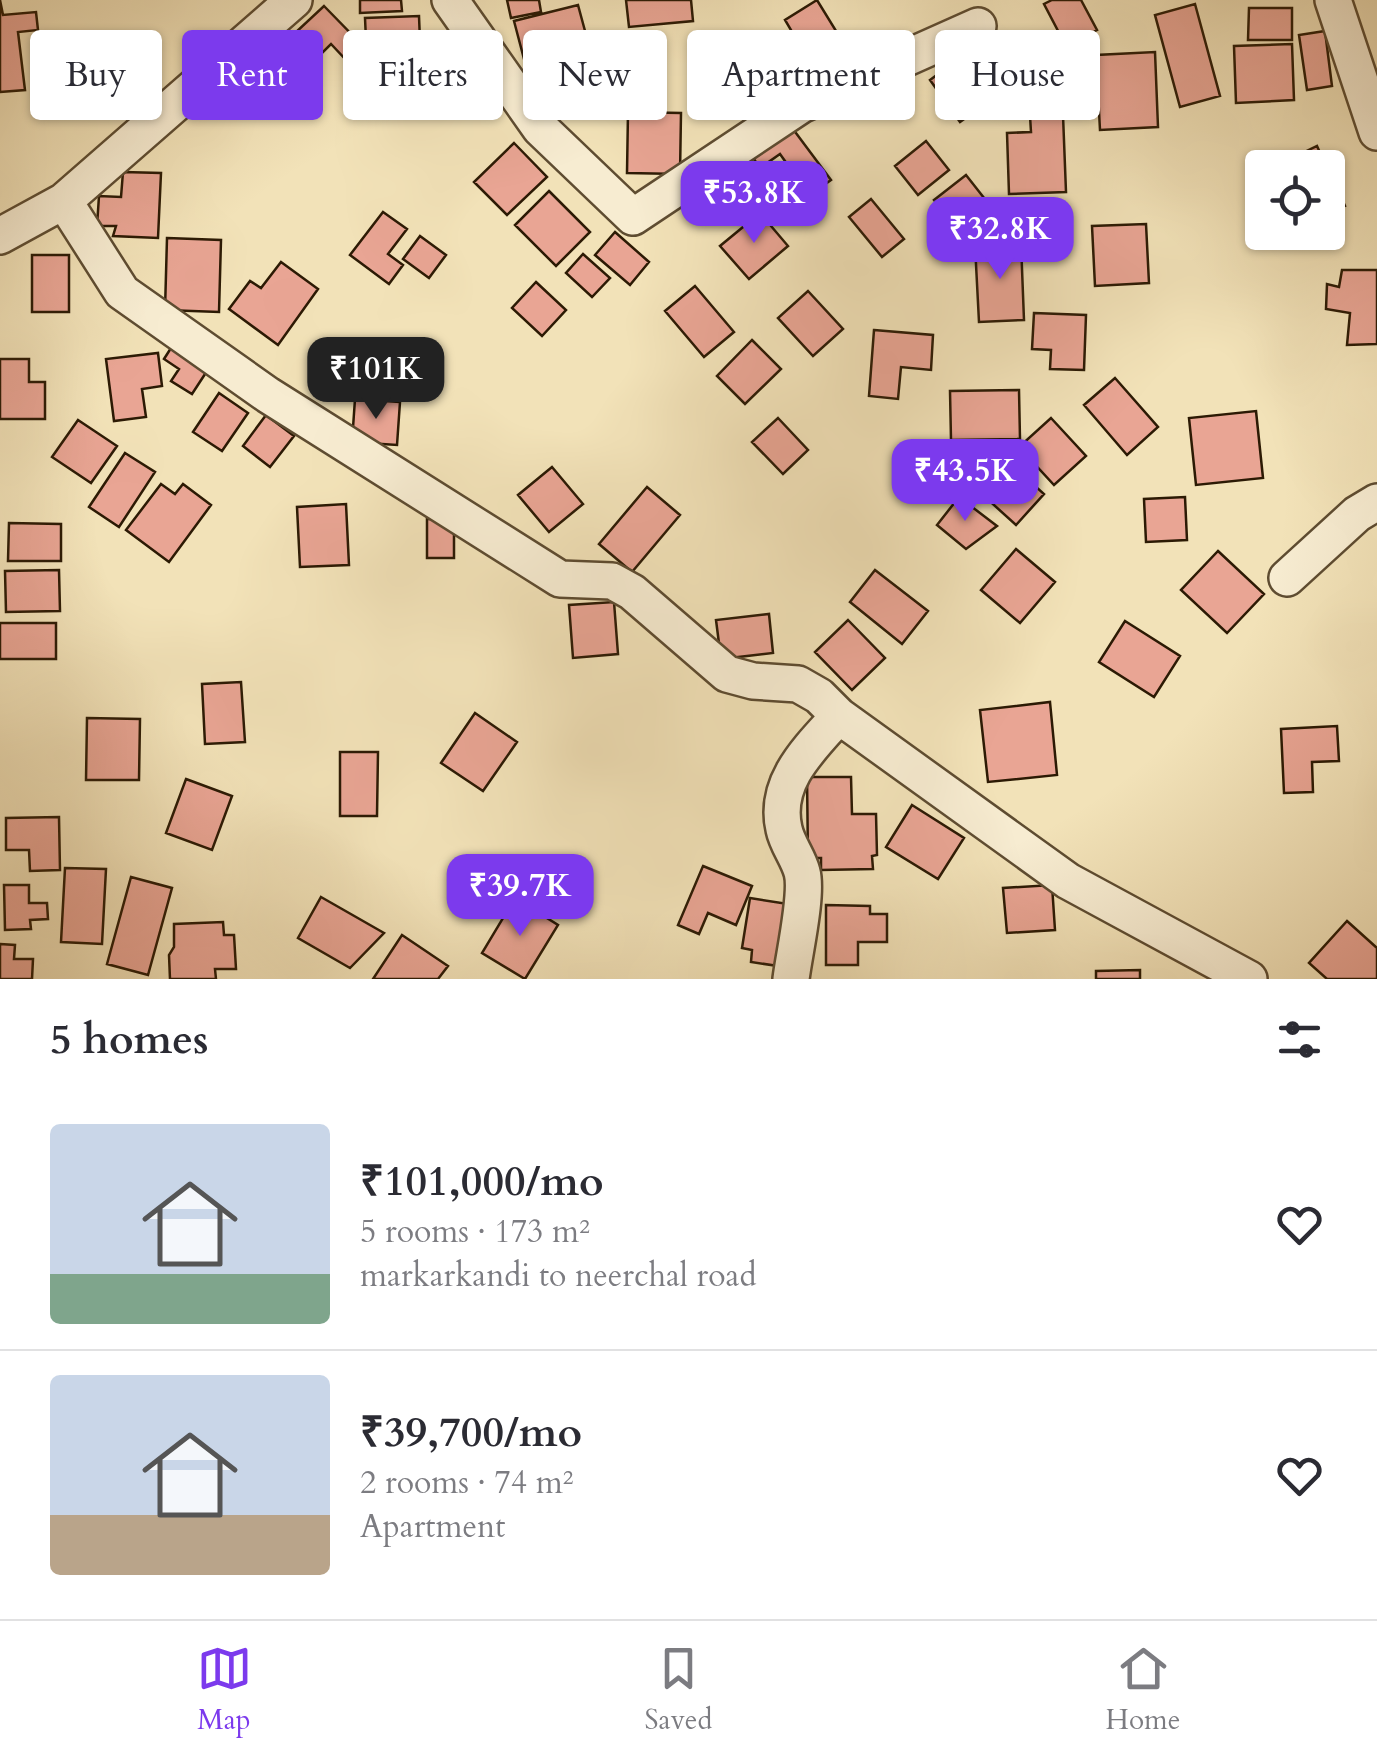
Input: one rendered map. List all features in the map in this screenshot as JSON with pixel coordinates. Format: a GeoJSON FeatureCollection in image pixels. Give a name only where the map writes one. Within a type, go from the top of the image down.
{"type":"FeatureCollection","features":[{"type":"Feature","properties":{"kind":"street"},"geometry":{"type":"LineString","coordinates":[[0,236],[64,201],[294,0]]}},
{"type":"Feature","properties":{"kind":"street"},"geometry":{"type":"LineString","coordinates":[[450,0],[540,128],[633,217],[801,105],[978,26]]}},
{"type":"Feature","properties":{"kind":"street"},"geometry":{"type":"LineString","coordinates":[[1333,0],[1377,132]]}},
{"type":"Feature","properties":{"kind":"street"},"geometry":{"type":"LineString","coordinates":[[64,201],[122,292],[268,395],[560,579],[612,581],[632,592],[727,674],[754,681],[798,684],[819,696],[839,716],[1068,881],[1248,979]]}},
{"type":"Feature","properties":{"kind":"street"},"geometry":{"type":"LineString","coordinates":[[1287,578],[1357,514],[1377,502]]}},
{"type":"Feature","properties":{"kind":"street"},"geometry":{"type":"LineString","coordinates":[[791,979],[803,873],[783,826],[783,801],[789,778],[800,760],[839,716]]}},
{"type":"Feature","properties":{"kind":"building"},"geometry":{"type":"Polygon","coordinates":[[[0,0],[3,15],[36,12],[38,30],[18,32],[25,90],[0,92],[0,0]]]}},
{"type":"Feature","properties":{"kind":"building"},"geometry":{"type":"Polygon","coordinates":[[[360,0],[401,0],[402,11],[360,13],[360,0]]]}},
{"type":"Feature","properties":{"kind":"building"},"geometry":{"type":"Polygon","coordinates":[[[507,0],[539,0],[541,12],[511,18],[507,0]]]}},
{"type":"Feature","properties":{"kind":"building"},"geometry":{"type":"Polygon","coordinates":[[[626,0],[691,0],[693,21],[629,27],[626,0]]]}},
{"type":"Feature","properties":{"kind":"building"},"geometry":{"type":"Polygon","coordinates":[[[817,0],[835,30],[791,30],[785,20],[817,0]]]}},
{"type":"Feature","properties":{"kind":"building"},"geometry":{"type":"Polygon","coordinates":[[[1052,0],[1081,0],[1097,30],[1058,30],[1044,4],[1052,0]]]}},
{"type":"Feature","properties":{"kind":"building"},"geometry":{"type":"Polygon","coordinates":[[[1195,4],[1220,96],[1180,107],[1155,15],[1195,4]]]}},
{"type":"Feature","properties":{"kind":"building"},"geometry":{"type":"Polygon","coordinates":[[[578,5],[585,30],[523,30],[523,55],[514,21],[578,5]]]}},
{"type":"Feature","properties":{"kind":"building"},"geometry":{"type":"Polygon","coordinates":[[[324,6],[347,30],[343,30],[343,57],[331,44],[323,52],[323,30],[298,30],[324,6]]]}},
{"type":"Feature","properties":{"kind":"building"},"geometry":{"type":"Polygon","coordinates":[[[1249,8],[1292,8],[1292,40],[1248,40],[1249,8]]]}},
{"type":"Feature","properties":{"kind":"building"},"geometry":{"type":"Polygon","coordinates":[[[419,16],[420,30],[366,30],[365,18],[419,16]]]}},
{"type":"Feature","properties":{"kind":"building"},"geometry":{"type":"Polygon","coordinates":[[[1325,31],[1332,86],[1307,90],[1299,35],[1325,31]]]}},
{"type":"Feature","properties":{"kind":"building"},"geometry":{"type":"Polygon","coordinates":[[[1292,44],[1294,100],[1236,103],[1234,46],[1292,44]]]}},
{"type":"Feature","properties":{"kind":"building"},"geometry":{"type":"Polygon","coordinates":[[[1155,52],[1158,127],[1100,130],[1100,55],[1155,52]]]}},
{"type":"Feature","properties":{"kind":"building"},"geometry":{"type":"Polygon","coordinates":[[[667,113],[681,113],[680,174],[627,173],[628,120],[667,120],[667,113]]]}},
{"type":"Feature","properties":{"kind":"building"},"geometry":{"type":"Polygon","coordinates":[[[1030,120],[1063,120],[1066,192],[1009,194],[1007,133],[1031,132],[1030,120]]]}},
{"type":"Feature","properties":{"kind":"building"},"geometry":{"type":"Polygon","coordinates":[[[787,121],[831,180],[791,209],[778,191],[797,178],[780,154],[760,168],[747,149],[787,121]]]}},
{"type":"Feature","properties":{"kind":"building"},"geometry":{"type":"Polygon","coordinates":[[[926,141],[949,170],[918,195],[895,166],[926,141]]]}},
{"type":"Feature","properties":{"kind":"building"},"geometry":{"type":"Polygon","coordinates":[[[514,143],[547,177],[507,215],[474,182],[514,143]]]}},
{"type":"Feature","properties":{"kind":"building"},"geometry":{"type":"Polygon","coordinates":[[[123,172],[161,173],[158,238],[113,236],[116,226],[97,226],[99,196],[121,197],[123,172]]]}},
{"type":"Feature","properties":{"kind":"building"},"geometry":{"type":"Polygon","coordinates":[[[966,175],[988,203],[955,227],[934,200],[966,175]]]}},
{"type":"Feature","properties":{"kind":"building"},"geometry":{"type":"Polygon","coordinates":[[[713,183],[732,211],[717,221],[709,209],[692,220],[681,204],[713,183]]]}},
{"type":"Feature","properties":{"kind":"building"},"geometry":{"type":"Polygon","coordinates":[[[549,191],[590,232],[556,266],[515,225],[549,191]]]}},
{"type":"Feature","properties":{"kind":"building"},"geometry":{"type":"Polygon","coordinates":[[[871,199],[904,239],[882,257],[849,217],[871,199]]]}},
{"type":"Feature","properties":{"kind":"building"},"geometry":{"type":"Polygon","coordinates":[[[383,212],[407,229],[388,254],[403,265],[389,284],[350,255],[383,212]]]}},
{"type":"Feature","properties":{"kind":"building"},"geometry":{"type":"Polygon","coordinates":[[[760,213],[788,246],[749,279],[720,246],[760,213]]]}},
{"type":"Feature","properties":{"kind":"building"},"geometry":{"type":"Polygon","coordinates":[[[1146,224],[1149,283],[1095,286],[1092,226],[1146,224]]]}},
{"type":"Feature","properties":{"kind":"building"},"geometry":{"type":"Polygon","coordinates":[[[615,232],[649,262],[630,285],[595,255],[615,232]]]}},
{"type":"Feature","properties":{"kind":"building"},"geometry":{"type":"Polygon","coordinates":[[[420,236],[446,255],[429,278],[403,259],[420,236]]]}},
{"type":"Feature","properties":{"kind":"building"},"geometry":{"type":"Polygon","coordinates":[[[167,238],[221,240],[219,312],[165,310],[167,238]]]}},
{"type":"Feature","properties":{"kind":"building"},"geometry":{"type":"Polygon","coordinates":[[[1021,243],[1024,320],[979,322],[975,245],[1021,243]]]}},
{"type":"Feature","properties":{"kind":"building"},"geometry":{"type":"Polygon","coordinates":[[[583,254],[610,278],[592,297],[566,273],[583,254]]]}},
{"type":"Feature","properties":{"kind":"building"},"geometry":{"type":"Polygon","coordinates":[[[32,255],[69,255],[69,312],[32,312],[32,255]]]}},
{"type":"Feature","properties":{"kind":"building"},"geometry":{"type":"Polygon","coordinates":[[[281,262],[318,289],[278,345],[229,309],[250,281],[261,288],[281,262]]]}},
{"type":"Feature","properties":{"kind":"building"},"geometry":{"type":"Polygon","coordinates":[[[1342,270],[1377,270],[1377,344],[1347,345],[1350,313],[1326,309],[1327,284],[1339,287],[1342,270]]]}},
{"type":"Feature","properties":{"kind":"building"},"geometry":{"type":"Polygon","coordinates":[[[536,282],[566,310],[542,336],[512,308],[536,282]]]}},
{"type":"Feature","properties":{"kind":"building"},"geometry":{"type":"Polygon","coordinates":[[[695,286],[734,332],[704,357],[665,311],[695,286]]]}},
{"type":"Feature","properties":{"kind":"building"},"geometry":{"type":"Polygon","coordinates":[[[808,291],[843,329],[813,356],[778,318],[808,291]]]}},
{"type":"Feature","properties":{"kind":"building"},"geometry":{"type":"Polygon","coordinates":[[[1034,313],[1086,315],[1084,370],[1050,369],[1051,350],[1032,349],[1034,313]]]}},
{"type":"Feature","properties":{"kind":"building"},"geometry":{"type":"Polygon","coordinates":[[[874,330],[933,335],[931,370],[901,367],[898,399],[869,396],[874,330]]]}},
{"type":"Feature","properties":{"kind":"building"},"geometry":{"type":"Polygon","coordinates":[[[400,339],[402,392],[351,393],[349,340],[400,339]]]}},
{"type":"Feature","properties":{"kind":"building"},"geometry":{"type":"Polygon","coordinates":[[[752,340],[781,369],[745,404],[717,376],[752,340]]]}},
{"type":"Feature","properties":{"kind":"building"},"geometry":{"type":"Polygon","coordinates":[[[171,348],[207,371],[192,394],[171,381],[179,369],[164,359],[171,348]]]}},
{"type":"Feature","properties":{"kind":"building"},"geometry":{"type":"Polygon","coordinates":[[[158,353],[162,386],[142,389],[146,417],[114,421],[106,359],[158,353]]]}},
{"type":"Feature","properties":{"kind":"building"},"geometry":{"type":"Polygon","coordinates":[[[0,359],[29,359],[29,382],[45,382],[45,419],[0,419],[0,359]]]}},
{"type":"Feature","properties":{"kind":"building"},"geometry":{"type":"Polygon","coordinates":[[[1115,378],[1158,427],[1127,455],[1084,405],[1115,378]]]}},
{"type":"Feature","properties":{"kind":"building"},"geometry":{"type":"Polygon","coordinates":[[[1019,390],[1020,439],[951,440],[950,391],[1019,390]]]}},
{"type":"Feature","properties":{"kind":"building"},"geometry":{"type":"Polygon","coordinates":[[[219,393],[248,413],[222,451],[193,432],[219,393]]]}},
{"type":"Feature","properties":{"kind":"building"},"geometry":{"type":"Polygon","coordinates":[[[355,399],[400,402],[397,445],[352,442],[355,399]]]}},
{"type":"Feature","properties":{"kind":"building"},"geometry":{"type":"Polygon","coordinates":[[[1256,411],[1263,478],[1196,485],[1189,418],[1256,411]]]}},
{"type":"Feature","properties":{"kind":"building"},"geometry":{"type":"Polygon","coordinates":[[[266,415],[294,436],[270,467],[243,446],[266,415]]]}},
{"type":"Feature","properties":{"kind":"building"},"geometry":{"type":"Polygon","coordinates":[[[778,418],[808,450],[783,474],[752,442],[778,418]]]}},
{"type":"Feature","properties":{"kind":"building"},"geometry":{"type":"Polygon","coordinates":[[[1051,418],[1086,456],[1054,485],[1019,447],[1051,418]]]}},
{"type":"Feature","properties":{"kind":"building"},"geometry":{"type":"Polygon","coordinates":[[[78,420],[117,446],[91,483],[52,457],[78,420]]]}},
{"type":"Feature","properties":{"kind":"building"},"geometry":{"type":"Polygon","coordinates":[[[125,453],[155,472],[119,527],[89,507],[125,453]]]}},
{"type":"Feature","properties":{"kind":"building"},"geometry":{"type":"Polygon","coordinates":[[[1001,455],[1044,494],[1016,525],[973,486],[1001,455]]]}},
{"type":"Feature","properties":{"kind":"building"},"geometry":{"type":"Polygon","coordinates":[[[552,467],[583,504],[549,532],[518,495],[552,467]]]}},
{"type":"Feature","properties":{"kind":"building"},"geometry":{"type":"Polygon","coordinates":[[[161,484],[175,494],[183,484],[211,505],[169,562],[126,530],[161,484]]]}},
{"type":"Feature","properties":{"kind":"building"},"geometry":{"type":"Polygon","coordinates":[[[647,487],[680,515],[632,572],[599,544],[647,487]]]}},
{"type":"Feature","properties":{"kind":"building"},"geometry":{"type":"Polygon","coordinates":[[[959,497],[997,526],[966,549],[937,525],[959,497]]]}},
{"type":"Feature","properties":{"kind":"building"},"geometry":{"type":"Polygon","coordinates":[[[1185,497],[1187,540],[1146,542],[1144,499],[1185,497]]]}},
{"type":"Feature","properties":{"kind":"building"},"geometry":{"type":"Polygon","coordinates":[[[346,504],[349,565],[300,567],[297,507],[346,504]]]}},
{"type":"Feature","properties":{"kind":"building"},"geometry":{"type":"Polygon","coordinates":[[[427,519],[454,519],[454,558],[427,558],[427,519]]]}},
{"type":"Feature","properties":{"kind":"building"},"geometry":{"type":"Polygon","coordinates":[[[9,523],[61,524],[61,561],[8,561],[9,523]]]}},
{"type":"Feature","properties":{"kind":"building"},"geometry":{"type":"Polygon","coordinates":[[[1016,549],[1055,582],[1020,623],[981,590],[1016,549]]]}},
{"type":"Feature","properties":{"kind":"building"},"geometry":{"type":"Polygon","coordinates":[[[1218,551],[1264,594],[1227,633],[1181,590],[1218,551]]]}},
{"type":"Feature","properties":{"kind":"building"},"geometry":{"type":"Polygon","coordinates":[[[59,570],[60,611],[6,612],[5,571],[59,570]]]}},
{"type":"Feature","properties":{"kind":"building"},"geometry":{"type":"Polygon","coordinates":[[[875,570],[928,611],[902,644],[850,602],[875,570]]]}},
{"type":"Feature","properties":{"kind":"building"},"geometry":{"type":"Polygon","coordinates":[[[614,602],[618,654],[573,658],[569,605],[614,602]]]}},
{"type":"Feature","properties":{"kind":"building"},"geometry":{"type":"Polygon","coordinates":[[[769,614],[773,653],[721,659],[716,620],[769,614]]]}},
{"type":"Feature","properties":{"kind":"building"},"geometry":{"type":"Polygon","coordinates":[[[848,620],[885,658],[852,690],[815,652],[848,620]]]}},
{"type":"Feature","properties":{"kind":"building"},"geometry":{"type":"Polygon","coordinates":[[[1125,621],[1180,656],[1154,697],[1099,662],[1125,621]]]}},
{"type":"Feature","properties":{"kind":"building"},"geometry":{"type":"Polygon","coordinates":[[[0,623],[56,623],[56,659],[0,659],[0,623]]]}},
{"type":"Feature","properties":{"kind":"building"},"geometry":{"type":"Polygon","coordinates":[[[241,682],[245,742],[205,744],[202,684],[241,682]]]}},
{"type":"Feature","properties":{"kind":"building"},"geometry":{"type":"Polygon","coordinates":[[[1050,702],[1057,775],[988,782],[980,710],[1050,702]]]}},
{"type":"Feature","properties":{"kind":"building"},"geometry":{"type":"Polygon","coordinates":[[[475,713],[517,742],[483,791],[441,763],[475,713]]]}},
{"type":"Feature","properties":{"kind":"building"},"geometry":{"type":"Polygon","coordinates":[[[87,718],[140,719],[139,780],[86,780],[87,718]]]}},
{"type":"Feature","properties":{"kind":"building"},"geometry":{"type":"Polygon","coordinates":[[[1337,726],[1339,761],[1312,762],[1313,792],[1284,793],[1281,729],[1337,726]]]}},
{"type":"Feature","properties":{"kind":"building"},"geometry":{"type":"Polygon","coordinates":[[[340,752],[378,752],[377,816],[340,816],[340,752]]]}},
{"type":"Feature","properties":{"kind":"building"},"geometry":{"type":"Polygon","coordinates":[[[807,777],[851,777],[852,814],[876,814],[877,855],[872,856],[873,869],[821,870],[821,858],[808,858],[807,777]]]}},
{"type":"Feature","properties":{"kind":"building"},"geometry":{"type":"Polygon","coordinates":[[[186,779],[232,796],[212,850],[166,833],[186,779]]]}},
{"type":"Feature","properties":{"kind":"building"},"geometry":{"type":"Polygon","coordinates":[[[912,805],[964,838],[938,879],[886,847],[912,805]]]}},
{"type":"Feature","properties":{"kind":"building"},"geometry":{"type":"Polygon","coordinates":[[[59,817],[60,870],[30,871],[29,850],[6,850],[6,818],[59,817]]]}},
{"type":"Feature","properties":{"kind":"building"},"geometry":{"type":"Polygon","coordinates":[[[703,866],[752,886],[736,925],[708,913],[699,934],[678,925],[703,866]]]}},
{"type":"Feature","properties":{"kind":"building"},"geometry":{"type":"Polygon","coordinates":[[[65,868],[106,869],[102,944],[61,942],[65,868]]]}},
{"type":"Feature","properties":{"kind":"building"},"geometry":{"type":"Polygon","coordinates":[[[131,877],[172,888],[148,975],[107,964],[131,877]]]}},
{"type":"Feature","properties":{"kind":"building"},"geometry":{"type":"Polygon","coordinates":[[[4,885],[29,885],[29,903],[47,903],[48,919],[30,920],[31,929],[5,930],[4,885]]]}},
{"type":"Feature","properties":{"kind":"building"},"geometry":{"type":"Polygon","coordinates":[[[1052,885],[1055,930],[1007,933],[1003,888],[1052,885]]]}},
{"type":"Feature","properties":{"kind":"building"},"geometry":{"type":"Polygon","coordinates":[[[321,897],[384,933],[350,968],[298,938],[321,897]]]}},
{"type":"Feature","properties":{"kind":"building"},"geometry":{"type":"Polygon","coordinates":[[[515,898],[558,925],[525,979],[482,953],[515,898]]]}},
{"type":"Feature","properties":{"kind":"building"},"geometry":{"type":"Polygon","coordinates":[[[750,898],[788,904],[778,966],[751,962],[752,950],[742,948],[750,898]]]}},
{"type":"Feature","properties":{"kind":"building"},"geometry":{"type":"Polygon","coordinates":[[[826,905],[870,906],[870,914],[887,914],[887,942],[858,942],[858,965],[826,965],[826,905]]]}},
{"type":"Feature","properties":{"kind":"building"},"geometry":{"type":"Polygon","coordinates":[[[1347,921],[1377,948],[1377,979],[1327,979],[1309,963],[1347,921]]]}},
{"type":"Feature","properties":{"kind":"building"},"geometry":{"type":"Polygon","coordinates":[[[223,922],[224,935],[234,935],[236,969],[215,969],[216,979],[170,979],[174,924],[223,922]]]}},
{"type":"Feature","properties":{"kind":"building"},"geometry":{"type":"Polygon","coordinates":[[[402,935],[448,966],[438,979],[373,979],[402,935]]]}},
{"type":"Feature","properties":{"kind":"building"},"geometry":{"type":"Polygon","coordinates":[[[0,944],[15,945],[14,959],[33,959],[32,979],[0,979],[0,944]]]}},
{"type":"Feature","properties":{"kind":"building"},"geometry":{"type":"Polygon","coordinates":[[[1140,970],[1140,979],[1096,979],[1096,971],[1140,970]]]}}]}
